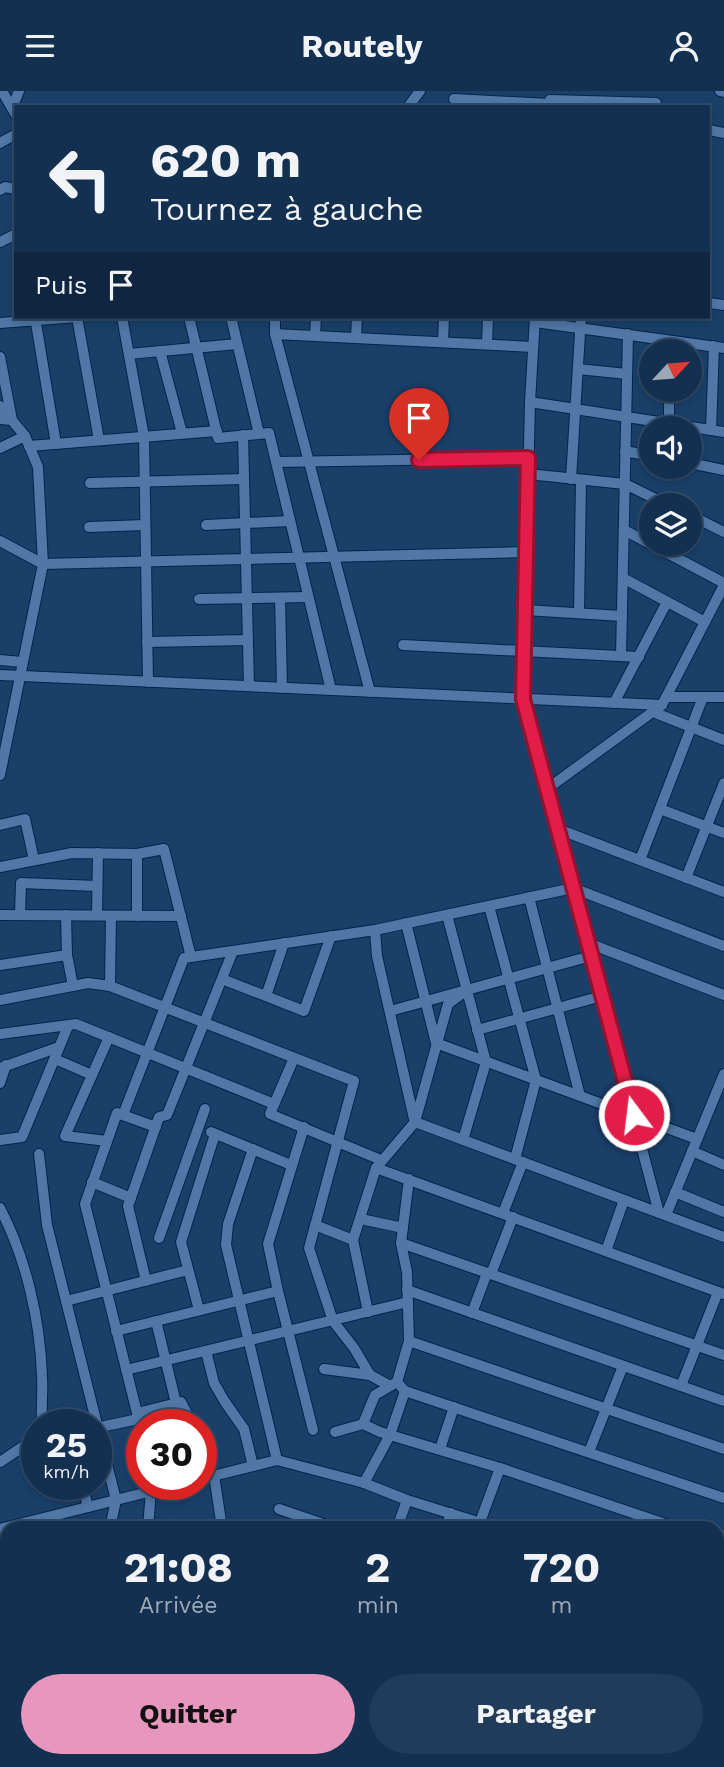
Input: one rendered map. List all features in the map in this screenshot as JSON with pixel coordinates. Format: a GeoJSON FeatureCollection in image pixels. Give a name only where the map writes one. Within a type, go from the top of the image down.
{"type":"FeatureCollection","features":[{"type":"Feature","properties":{"kind":"street"},"geometry":{"type":"LineString","coordinates":[[2,91],[14,112]]}},
{"type":"Feature","properties":{"kind":"street"},"geometry":{"type":"LineString","coordinates":[[410,105],[421,91]]}},
{"type":"Feature","properties":{"kind":"street"},"geometry":{"type":"LineString","coordinates":[[454,99],[656,105],[657,91]]}},
{"type":"Feature","properties":{"kind":"street"},"geometry":{"type":"LineString","coordinates":[[0,131],[14,135]]}},
{"type":"Feature","properties":{"kind":"street"},"geometry":{"type":"LineString","coordinates":[[0,142],[14,135]]}},
{"type":"Feature","properties":{"kind":"street"},"geometry":{"type":"LineString","coordinates":[[0,323],[29,319]]}},
{"type":"Feature","properties":{"kind":"street"},"geometry":{"type":"LineString","coordinates":[[36,319],[56,444]]}},
{"type":"Feature","properties":{"kind":"street"},"geometry":{"type":"LineString","coordinates":[[77,319],[99,440]]}},
{"type":"Feature","properties":{"kind":"street"},"geometry":{"type":"LineString","coordinates":[[122,319],[144,437],[148,682]]}},
{"type":"Feature","properties":{"kind":"street"},"geometry":{"type":"LineString","coordinates":[[190,319],[218,438],[269,433],[331,690]]}},
{"type":"Feature","properties":{"kind":"street"},"geometry":{"type":"LineString","coordinates":[[231,319],[260,434]]}},
{"type":"Feature","properties":{"kind":"street"},"geometry":{"type":"LineString","coordinates":[[275,319],[275,334],[370,692]]}},
{"type":"Feature","properties":{"kind":"street"},"geometry":{"type":"LineString","coordinates":[[315,336],[316,319]]}},
{"type":"Feature","properties":{"kind":"street"},"geometry":{"type":"LineString","coordinates":[[356,338],[357,319]]}},
{"type":"Feature","properties":{"kind":"street"},"geometry":{"type":"LineString","coordinates":[[443,342],[444,319]]}},
{"type":"Feature","properties":{"kind":"street"},"geometry":{"type":"LineString","coordinates":[[486,344],[488,319]]}},
{"type":"Feature","properties":{"kind":"street"},"geometry":{"type":"LineString","coordinates":[[646,339],[581,322],[535,319],[528,458],[523,699],[662,1214]]}},
{"type":"Feature","properties":{"kind":"street"},"geometry":{"type":"LineString","coordinates":[[579,613],[575,409],[581,322]]}},
{"type":"Feature","properties":{"kind":"street"},"geometry":{"type":"LineString","coordinates":[[275,334],[533,347]]}},
{"type":"Feature","properties":{"kind":"street"},"geometry":{"type":"LineString","coordinates":[[621,656],[628,334]]}},
{"type":"Feature","properties":{"kind":"street"},"geometry":{"type":"LineString","coordinates":[[129,354],[237,344]]}},
{"type":"Feature","properties":{"kind":"street"},"geometry":{"type":"LineString","coordinates":[[711,430],[719,347]]}},
{"type":"Feature","properties":{"kind":"street"},"geometry":{"type":"LineString","coordinates":[[160,351],[182,433]]}},
{"type":"Feature","properties":{"kind":"street"},"geometry":{"type":"LineString","coordinates":[[0,357],[12,420]]}},
{"type":"Feature","properties":{"kind":"street"},"geometry":{"type":"LineString","coordinates":[[578,369],[627,374]]}},
{"type":"Feature","properties":{"kind":"street"},"geometry":{"type":"LineString","coordinates":[[530,402],[639,419]]}},
{"type":"Feature","properties":{"kind":"street"},"geometry":{"type":"LineString","coordinates":[[0,406],[27,441],[38,467],[43,564],[0,775]]}},
{"type":"Feature","properties":{"kind":"street"},"geometry":{"type":"LineString","coordinates":[[0,419],[12,420]]}},
{"type":"Feature","properties":{"kind":"street"},"geometry":{"type":"LineString","coordinates":[[702,428],[724,432]]}},
{"type":"Feature","properties":{"kind":"street"},"geometry":{"type":"LineString","coordinates":[[0,448],[27,441],[56,444],[216,431]]}},
{"type":"Feature","properties":{"kind":"street"},"geometry":{"type":"LineString","coordinates":[[243,435],[249,686]]}},
{"type":"Feature","properties":{"kind":"street"},"geometry":{"type":"LineString","coordinates":[[625,451],[639,454]]}},
{"type":"Feature","properties":{"kind":"street"},"geometry":{"type":"LineString","coordinates":[[276,462],[528,458]]}},
{"type":"Feature","properties":{"kind":"street"},"geometry":{"type":"LineString","coordinates":[[702,465],[724,470]]}},
{"type":"Feature","properties":{"kind":"street"},"geometry":{"type":"LineString","coordinates":[[528,474],[625,484],[643,493]]}},
{"type":"Feature","properties":{"kind":"street"},"geometry":{"type":"LineString","coordinates":[[90,483],[244,479]]}},
{"type":"Feature","properties":{"kind":"street"},"geometry":{"type":"LineString","coordinates":[[205,525],[290,521]]}},
{"type":"Feature","properties":{"kind":"street"},"geometry":{"type":"LineString","coordinates":[[702,521],[724,532]]}},
{"type":"Feature","properties":{"kind":"street"},"geometry":{"type":"LineString","coordinates":[[89,527],[145,525]]}},
{"type":"Feature","properties":{"kind":"street"},"geometry":{"type":"LineString","coordinates":[[547,789],[660,705],[724,584],[624,530]]}},
{"type":"Feature","properties":{"kind":"street"},"geometry":{"type":"LineString","coordinates":[[0,541],[43,564],[527,552]]}},
{"type":"Feature","properties":{"kind":"street"},"geometry":{"type":"LineString","coordinates":[[623,578],[705,622]]}},
{"type":"Feature","properties":{"kind":"street"},"geometry":{"type":"LineString","coordinates":[[198,599],[308,597]]}},
{"type":"Feature","properties":{"kind":"street"},"geometry":{"type":"LineString","coordinates":[[280,598],[282,688]]}},
{"type":"Feature","properties":{"kind":"street"},"geometry":{"type":"LineString","coordinates":[[614,703],[667,602]]}},
{"type":"Feature","properties":{"kind":"street"},"geometry":{"type":"LineString","coordinates":[[525,610],[622,616]]}},
{"type":"Feature","properties":{"kind":"street"},"geometry":{"type":"LineString","coordinates":[[148,642],[248,641]]}},
{"type":"Feature","properties":{"kind":"street"},"geometry":{"type":"LineString","coordinates":[[404,645],[639,657]]}},
{"type":"Feature","properties":{"kind":"street"},"geometry":{"type":"LineString","coordinates":[[0,660],[22,662]]}},
{"type":"Feature","properties":{"kind":"street"},"geometry":{"type":"LineString","coordinates":[[0,674],[660,705],[703,697],[724,697]]}},
{"type":"Feature","properties":{"kind":"street"},"geometry":{"type":"LineString","coordinates":[[640,860],[703,697]]}},
{"type":"Feature","properties":{"kind":"street"},"geometry":{"type":"LineString","coordinates":[[660,705],[691,727],[724,740]]}},
{"type":"Feature","properties":{"kind":"street"},"geometry":{"type":"LineString","coordinates":[[686,877],[724,783]]}},
{"type":"Feature","properties":{"kind":"street"},"geometry":{"type":"LineString","coordinates":[[660,809],[724,833]]}},
{"type":"Feature","properties":{"kind":"street"},"geometry":{"type":"LineString","coordinates":[[0,825],[25,819],[34,860]]}},
{"type":"Feature","properties":{"kind":"street"},"geometry":{"type":"LineString","coordinates":[[558,829],[724,892]]}},
{"type":"Feature","properties":{"kind":"street"},"geometry":{"type":"LineString","coordinates":[[0,867],[72,853],[137,854],[164,849],[191,957]]}},
{"type":"Feature","properties":{"kind":"street"},"geometry":{"type":"LineString","coordinates":[[97,915],[98,853]]}},
{"type":"Feature","properties":{"kind":"street"},"geometry":{"type":"LineString","coordinates":[[137,854],[137,916]]}},
{"type":"Feature","properties":{"kind":"street"},"geometry":{"type":"LineString","coordinates":[[20,915],[22,883],[97,886]]}},
{"type":"Feature","properties":{"kind":"street"},"geometry":{"type":"LineString","coordinates":[[123,1115],[184,958],[374,930],[573,888],[724,946]]}},
{"type":"Feature","properties":{"kind":"street"},"geometry":{"type":"LineString","coordinates":[[529,897],[580,1096]]}},
{"type":"Feature","properties":{"kind":"street"},"geometry":{"type":"LineString","coordinates":[[472,1313],[489,1274],[508,1215],[536,1080],[489,906]]}},
{"type":"Feature","properties":{"kind":"street"},"geometry":{"type":"LineString","coordinates":[[0,915],[181,916]]}},
{"type":"Feature","properties":{"kind":"street"},"geometry":{"type":"LineString","coordinates":[[66,915],[67,955],[73,986]]}},
{"type":"Feature","properties":{"kind":"street"},"geometry":{"type":"LineString","coordinates":[[110,986],[111,915]]}},
{"type":"Feature","properties":{"kind":"street"},"geometry":{"type":"LineString","coordinates":[[447,915],[486,1062],[463,1140]]}},
{"type":"Feature","properties":{"kind":"street"},"geometry":{"type":"LineString","coordinates":[[406,923],[436,1043]]}},
{"type":"Feature","properties":{"kind":"street"},"geometry":{"type":"LineString","coordinates":[[374,930],[377,956],[415,1122]]}},
{"type":"Feature","properties":{"kind":"street"},"geometry":{"type":"LineString","coordinates":[[222,979],[304,1011],[331,936]]}},
{"type":"Feature","properties":{"kind":"street"},"geometry":{"type":"LineString","coordinates":[[266,996],[284,943]]}},
{"type":"Feature","properties":{"kind":"street"},"geometry":{"type":"LineString","coordinates":[[588,943],[724,995]]}},
{"type":"Feature","properties":{"kind":"street"},"geometry":{"type":"LineString","coordinates":[[146,1281],[128,1206],[159,1117],[167,1115],[233,951]]}},
{"type":"Feature","properties":{"kind":"street"},"geometry":{"type":"LineString","coordinates":[[0,965],[67,955]]}},
{"type":"Feature","properties":{"kind":"street"},"geometry":{"type":"LineString","coordinates":[[390,1011],[591,956]]}},
{"type":"Feature","properties":{"kind":"street"},"geometry":{"type":"LineString","coordinates":[[0,1000],[88,983],[110,986],[354,1081],[309,1248],[333,1321],[374,1378],[375,1395],[363,1424]]}},
{"type":"Feature","properties":{"kind":"street"},"geometry":{"type":"LineString","coordinates":[[368,1312],[353,1240],[379,1164],[415,1122],[448,1005],[467,990]]}},
{"type":"Feature","properties":{"kind":"street"},"geometry":{"type":"LineString","coordinates":[[478,1030],[602,996]]}},
{"type":"Feature","properties":{"kind":"street"},"geometry":{"type":"LineString","coordinates":[[0,1034],[76,1024],[274,1104]]}},
{"type":"Feature","properties":{"kind":"street"},"geometry":{"type":"LineString","coordinates":[[0,1140],[22,1137],[68,1026]]}},
{"type":"Feature","properties":{"kind":"street"},"geometry":{"type":"LineString","coordinates":[[107,1141],[65,1136],[109,1037]]}},
{"type":"Feature","properties":{"kind":"street"},"geometry":{"type":"LineString","coordinates":[[436,1043],[697,1139]]}},
{"type":"Feature","properties":{"kind":"street"},"geometry":{"type":"LineString","coordinates":[[0,1083],[3,1067],[60,1047]]}},
{"type":"Feature","properties":{"kind":"street"},"geometry":{"type":"LineString","coordinates":[[294,1058],[270,1114],[338,1140],[409,1179],[721,1293],[681,1386]]}},
{"type":"Feature","properties":{"kind":"street"},"geometry":{"type":"LineString","coordinates":[[55,1059],[92,1075]]}},
{"type":"Feature","properties":{"kind":"street"},"geometry":{"type":"LineString","coordinates":[[662,1214],[675,1192],[724,1074]]}},
{"type":"Feature","properties":{"kind":"street"},"geometry":{"type":"LineString","coordinates":[[159,1238],[205,1109]]}},
{"type":"Feature","properties":{"kind":"street"},"geometry":{"type":"LineString","coordinates":[[135,1409],[85,1204],[117,1113],[156,1127]]}},
{"type":"Feature","properties":{"kind":"street"},"geometry":{"type":"LineString","coordinates":[[415,1122],[724,1237]]}},
{"type":"Feature","properties":{"kind":"street"},"geometry":{"type":"LineString","coordinates":[[199,1127],[291,1165]]}},
{"type":"Feature","properties":{"kind":"street"},"geometry":{"type":"LineString","coordinates":[[304,1127],[268,1244],[313,1430]]}},
{"type":"Feature","properties":{"kind":"street"},"geometry":{"type":"LineString","coordinates":[[199,1310],[181,1242],[215,1134]]}},
{"type":"Feature","properties":{"kind":"street"},"geometry":{"type":"LineString","coordinates":[[253,1149],[228,1224],[226,1245],[277,1460]]}},
{"type":"Feature","properties":{"kind":"street"},"geometry":{"type":"LineString","coordinates":[[692,1151],[724,1165]]}},
{"type":"Feature","properties":{"kind":"street"},"geometry":{"type":"LineString","coordinates":[[39,1154],[47,1225],[92,1409]]}},
{"type":"Feature","properties":{"kind":"street"},"geometry":{"type":"LineString","coordinates":[[375,1395],[393,1384],[409,1341],[401,1243],[409,1179]]}},
{"type":"Feature","properties":{"kind":"street"},"geometry":{"type":"LineString","coordinates":[[92,1182],[131,1198]]}},
{"type":"Feature","properties":{"kind":"street"},"geometry":{"type":"LineString","coordinates":[[675,1192],[724,1212]]}},
{"type":"Feature","properties":{"kind":"street"},"geometry":{"type":"LineString","coordinates":[[606,1251],[624,1200]]}},
{"type":"Feature","properties":{"kind":"street"},"geometry":{"type":"LineString","coordinates":[[0,1208],[18,1248],[37,1329],[42,1380],[41,1409]]}},
{"type":"Feature","properties":{"kind":"street"},"geometry":{"type":"LineString","coordinates":[[361,1219],[403,1228]]}},
{"type":"Feature","properties":{"kind":"street"},"geometry":{"type":"LineString","coordinates":[[315,1225],[353,1240]]}},
{"type":"Feature","properties":{"kind":"street"},"geometry":{"type":"LineString","coordinates":[[401,1243],[724,1355]]}},
{"type":"Feature","properties":{"kind":"street"},"geometry":{"type":"LineString","coordinates":[[66,1301],[188,1270]]}},
{"type":"Feature","properties":{"kind":"street"},"geometry":{"type":"LineString","coordinates":[[116,1331],[278,1291]]}},
{"type":"Feature","properties":{"kind":"street"},"geometry":{"type":"LineString","coordinates":[[126,1370],[368,1312],[407,1296],[472,1313],[724,1401]]}},
{"type":"Feature","properties":{"kind":"street"},"geometry":{"type":"LineString","coordinates":[[156,1321],[176,1403]]}},
{"type":"Feature","properties":{"kind":"street"},"geometry":{"type":"LineString","coordinates":[[409,1341],[724,1449]]}},
{"type":"Feature","properties":{"kind":"street"},"geometry":{"type":"LineString","coordinates":[[206,1351],[214,1383],[244,1429],[253,1466]]}},
{"type":"Feature","properties":{"kind":"street"},"geometry":{"type":"LineString","coordinates":[[589,1452],[623,1366]]}},
{"type":"Feature","properties":{"kind":"street"},"geometry":{"type":"LineString","coordinates":[[324,1369],[393,1384],[405,1391],[724,1497]]}},
{"type":"Feature","properties":{"kind":"street"},"geometry":{"type":"LineString","coordinates":[[364,1483],[390,1435],[405,1391]]}},
{"type":"Feature","properties":{"kind":"street"},"geometry":{"type":"LineString","coordinates":[[158,1409],[181,1402],[185,1409]]}},
{"type":"Feature","properties":{"kind":"street"},"geometry":{"type":"LineString","coordinates":[[440,1450],[454,1407]]}},
{"type":"Feature","properties":{"kind":"street"},"geometry":{"type":"LineString","coordinates":[[335,1432],[363,1424],[656,1521]]}},
{"type":"Feature","properties":{"kind":"street"},"geometry":{"type":"LineString","coordinates":[[0,1462],[21,1448]]}},
{"type":"Feature","properties":{"kind":"street"},"geometry":{"type":"LineString","coordinates":[[217,1474],[277,1460],[364,1483],[407,1500],[477,1521]]}},
{"type":"Feature","properties":{"kind":"street"},"geometry":{"type":"LineString","coordinates":[[480,1521],[500,1468]]}},
{"type":"Feature","properties":{"kind":"street"},"geometry":{"type":"LineString","coordinates":[[112,1485],[116,1500],[112,1521]]}},
{"type":"Feature","properties":{"kind":"street"},"geometry":{"type":"LineString","coordinates":[[217,1495],[221,1521]]}},
{"type":"Feature","properties":{"kind":"street"},"geometry":{"type":"LineString","coordinates":[[32,1521],[126,1497]]}},
{"type":"Feature","properties":{"kind":"street"},"geometry":{"type":"LineString","coordinates":[[86,1500],[88,1507]]}},
{"type":"Feature","properties":{"kind":"street"},"geometry":{"type":"LineString","coordinates":[[149,1521],[152,1500]]}},
{"type":"Feature","properties":{"kind":"street"},"geometry":{"type":"LineString","coordinates":[[400,1521],[407,1500]]}},
{"type":"Feature","properties":{"kind":"street"},"geometry":{"type":"LineString","coordinates":[[279,1509],[314,1521]]}},
{"type":"Feature","properties":{"kind":"street"},"geometry":{"type":"LineString","coordinates":[[448,1521],[451,1513]]}},
{"type":"Feature","properties":{"kind":"route"},"geometry":{"type":"LineString","coordinates":[[419,460],[528,458],[523,699],[634,1115]]}}]}
